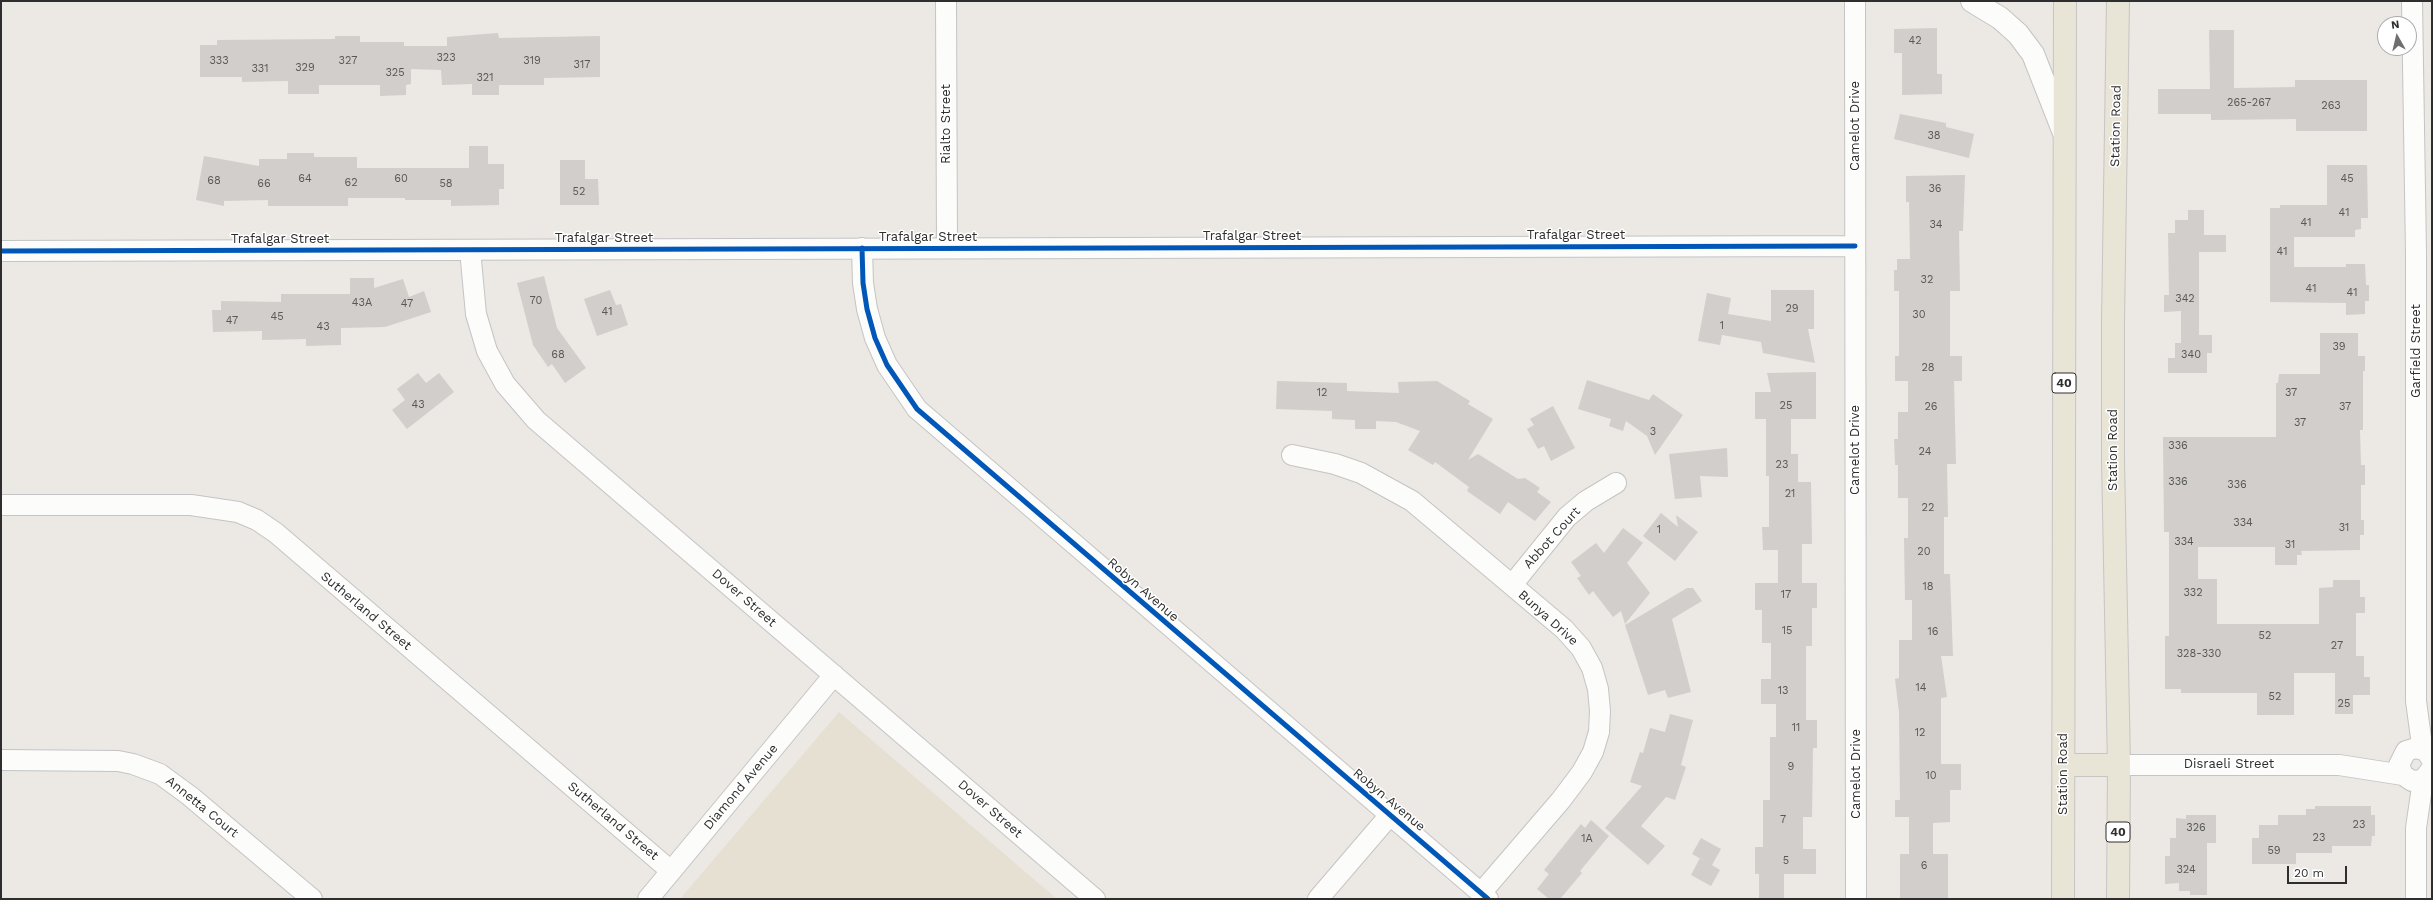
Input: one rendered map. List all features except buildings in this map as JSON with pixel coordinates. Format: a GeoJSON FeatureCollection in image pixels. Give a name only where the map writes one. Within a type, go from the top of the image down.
{"type":"FeatureCollection","features":[{"type":"Feature","properties":{"kind":"main road","name":"Station Road"},"geometry":{"type":"LineString","coordinates":[[2063,899],[2065,1]]}},
{"type":"Feature","properties":{"kind":"main road","name":"Station Road"},"geometry":{"type":"LineString","coordinates":[[2118,1],[2113,375],[2119,765],[2118,899]]}},
{"type":"Feature","properties":{"kind":"main road"},"geometry":{"type":"LineString","coordinates":[[2063,765],[2119,765]]}},
{"type":"Feature","properties":{"kind":"street","name":"Rialto Street"},"geometry":{"type":"LineString","coordinates":[[946,1],[946,248]]}},
{"type":"Feature","properties":{"kind":"street","name":"Camelot Drive"},"geometry":{"type":"LineString","coordinates":[[1855,1],[1856,899]]}},
{"type":"Feature","properties":{"kind":"street"},"geometry":{"type":"LineString","coordinates":[[1972,1],[2005,23],[2018,34],[2033,54],[2065,134]]}},
{"type":"Feature","properties":{"kind":"street","name":"Garfield Street"},"geometry":{"type":"LineString","coordinates":[[2412,1],[2416,254],[2416,701],[2424,768],[2416,828],[2416,899]]}},
{"type":"Feature","properties":{"kind":"street","name":"Trafalgar Street"},"geometry":{"type":"LineString","coordinates":[[1,251],[1855,246]]}},
{"type":"Feature","properties":{"kind":"street","name":"Robyn Avenue"},"geometry":{"type":"LineString","coordinates":[[862,248],[866,303],[875,338],[887,365],[917,409],[1485,896]]}},
{"type":"Feature","properties":{"kind":"street","name":"Dover Street"},"geometry":{"type":"LineString","coordinates":[[470,250],[472,293],[481,333],[494,366],[516,399],[552,435],[1095,899]]}},
{"type":"Feature","properties":{"kind":"street","name":"Bunya Drive"},"geometry":{"type":"LineString","coordinates":[[1292,455],[1335,464],[1386,485],[1412,501],[1564,629],[1581,648],[1592,668],[1598,689],[1599,732],[1593,752],[1582,772],[1485,896]]}},
{"type":"Feature","properties":{"kind":"street","name":"Abbot Court"},"geometry":{"type":"LineString","coordinates":[[1512,585],[1567,517],[1586,501],[1616,483]]}},
{"type":"Feature","properties":{"kind":"street","name":"Sutherland Street"},"geometry":{"type":"LineString","coordinates":[[1,505],[192,505],[238,512],[257,520],[276,533],[671,871]]}},
{"type":"Feature","properties":{"kind":"street","name":"Diamond Avenue"},"geometry":{"type":"LineString","coordinates":[[648,899],[834,676]]}},
{"type":"Feature","properties":{"kind":"street","name":"Garfield Street"},"geometry":{"type":"LineString","coordinates":[[2416,701],[2404,753],[2399,765],[2424,768]]}},
{"type":"Feature","properties":{"kind":"street","name":"Disraeli Street"},"geometry":{"type":"LineString","coordinates":[[2339,765],[2404,753]]}},
{"type":"Feature","properties":{"kind":"street","name":"Annetta Court"},"geometry":{"type":"LineString","coordinates":[[1,760],[118,761],[133,764],[160,774],[190,796],[312,899]]}},
{"type":"Feature","properties":{"kind":"street","name":"Disraeli Street"},"geometry":{"type":"LineString","coordinates":[[2119,765],[2339,765],[2424,768]]}},
{"type":"Feature","properties":{"kind":"street"},"geometry":{"type":"LineString","coordinates":[[1318,899],[1390,815]]}},
{"type":"Feature","properties":{"kind":"shaded area"},"geometry":{"type":"Polygon","coordinates":[[[839,712],[1057,899],[680,899],[839,712]]]}},
{"type":"Feature","properties":{"kind":"cycle path"},"geometry":{"type":"LineString","coordinates":[[1,251],[1855,246]]}},
{"type":"Feature","properties":{"kind":"cycle path"},"geometry":{"type":"LineString","coordinates":[[862,248],[863,283],[867,309],[875,338],[887,365],[917,409],[1488,899]]}}]}
